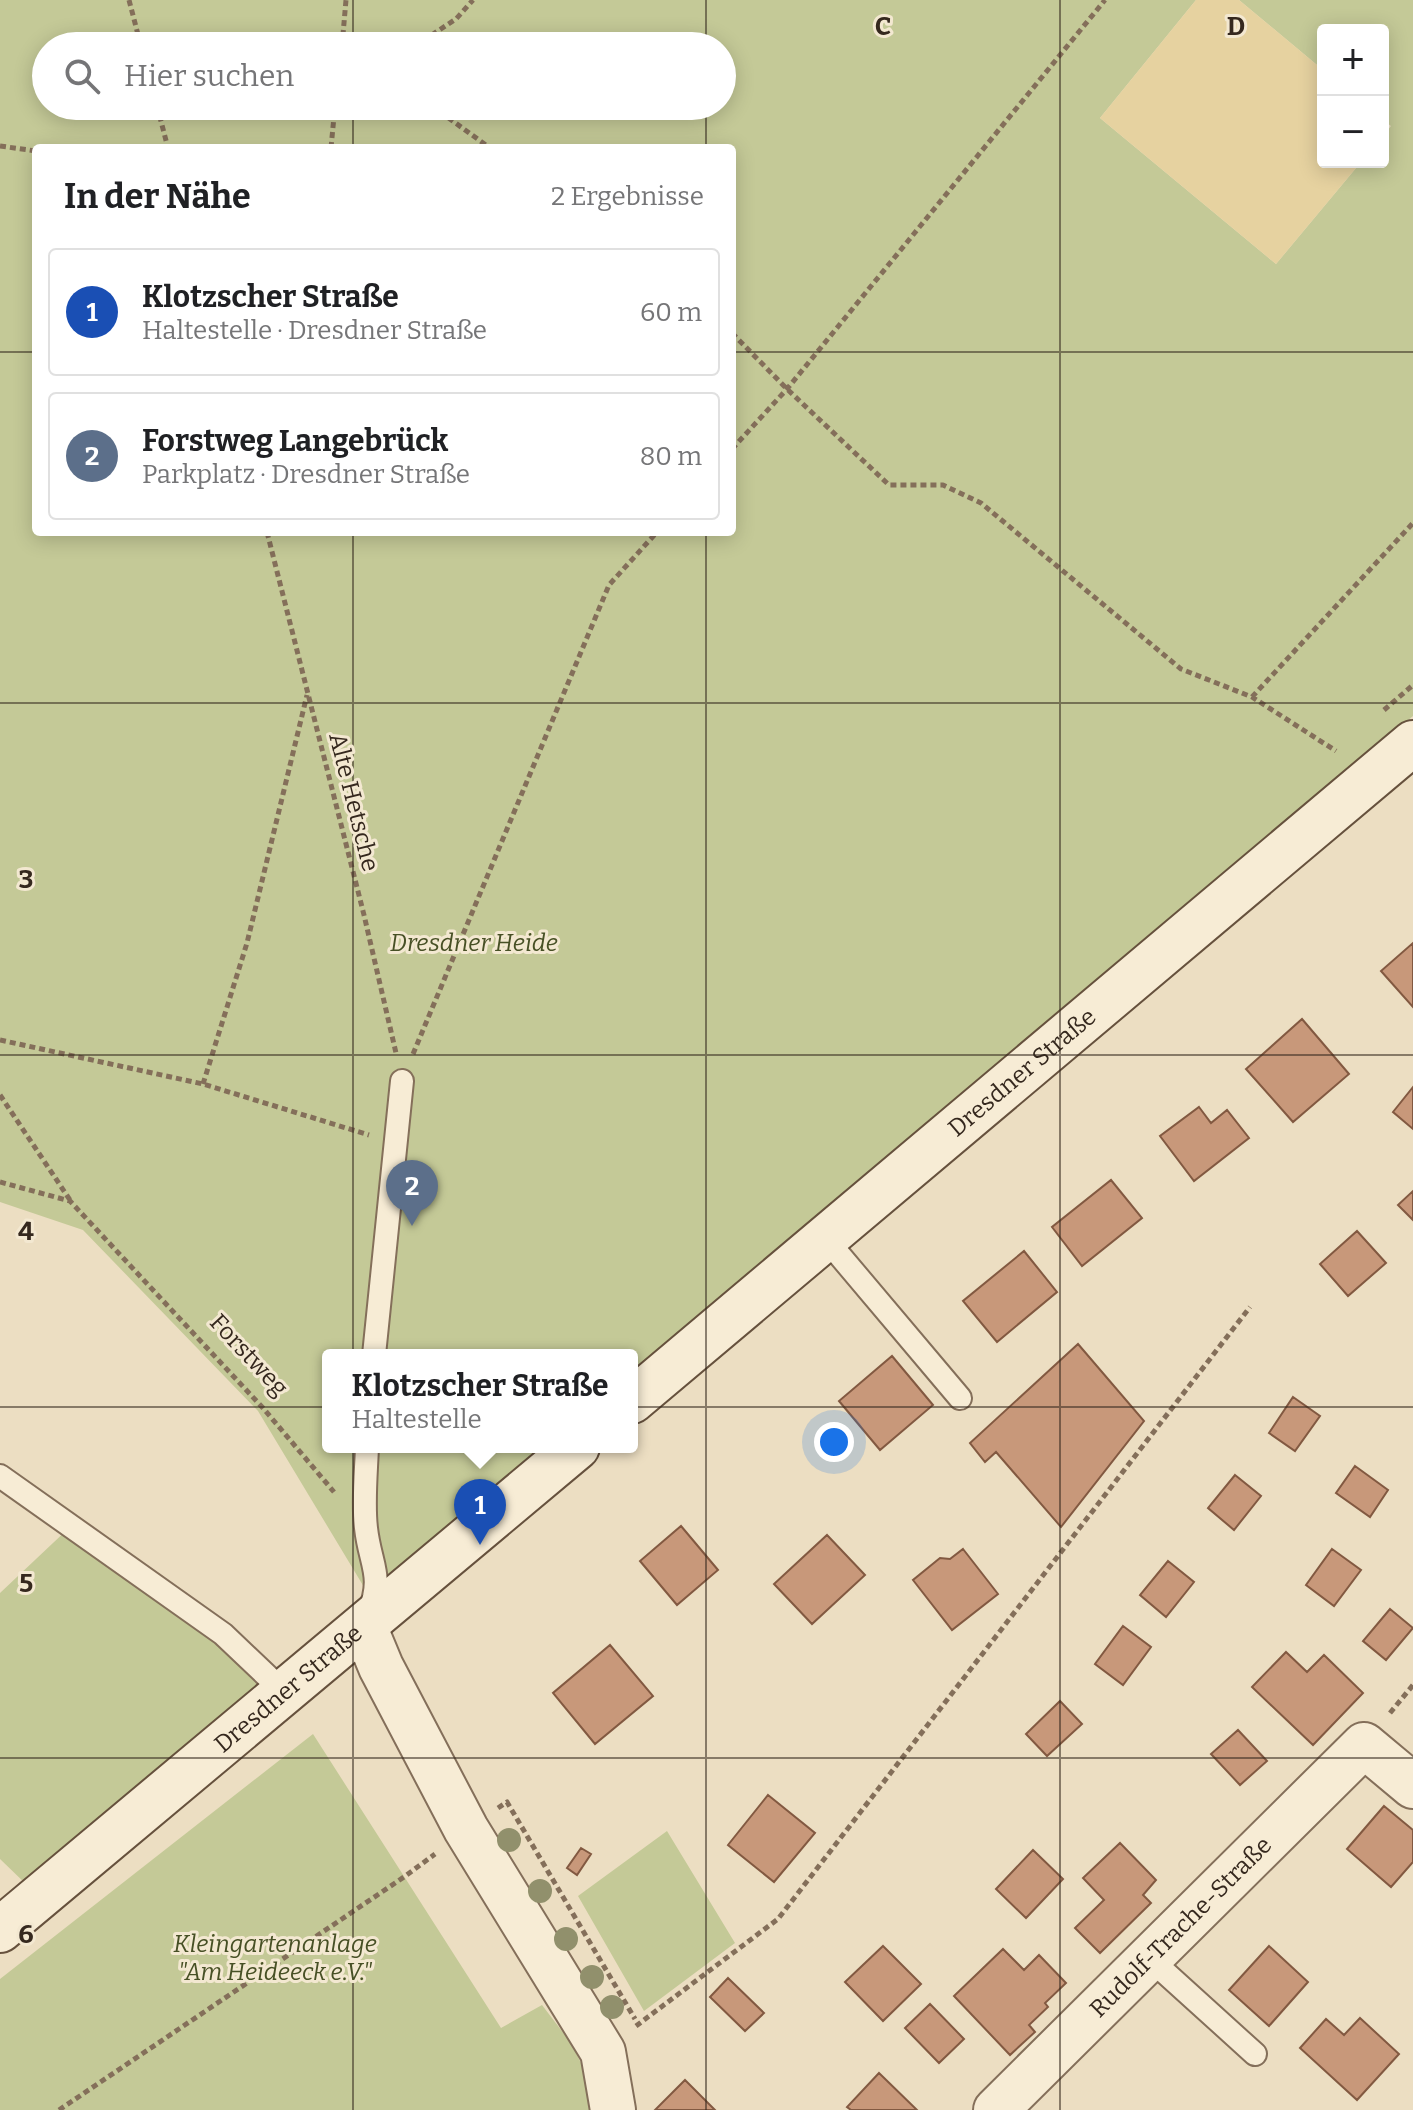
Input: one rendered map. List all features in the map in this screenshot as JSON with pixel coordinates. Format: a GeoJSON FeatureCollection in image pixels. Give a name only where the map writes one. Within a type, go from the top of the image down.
{"type":"FeatureCollection","features":[{"type":"Feature","properties":{"kind":"main road","name":"Dresdner Straße"},"geometry":{"type":"LineString","coordinates":[[638,1396],[1413,743]]}},
{"type":"Feature","properties":{"kind":"main road","name":"Dresdner Straße"},"geometry":{"type":"LineString","coordinates":[[0,1930],[570,1453]]}},
{"type":"Feature","properties":{"kind":"main road"},"geometry":{"type":"LineString","coordinates":[[364,1626],[381,1667],[466,1829],[603,2052],[613,2110]]}},
{"type":"Feature","properties":{"kind":"main road","name":"Rudolf-Trache-Straße"},"geometry":{"type":"LineString","coordinates":[[996,2110],[1364,1745],[1413,1786]]}},
{"type":"Feature","properties":{"kind":"lane"},"geometry":{"type":"LineString","coordinates":[[375,1349],[402,1081]]}},
{"type":"Feature","properties":{"kind":"lane"},"geometry":{"type":"LineString","coordinates":[[825,1238],[960,1398]]}},
{"type":"Feature","properties":{"kind":"lane"},"geometry":{"type":"LineString","coordinates":[[364,1626],[377,1593],[376,1566],[366,1529],[367,1453]]}},
{"type":"Feature","properties":{"kind":"lane"},"geometry":{"type":"LineString","coordinates":[[0,1476],[223,1634],[284,1692]]}},
{"type":"Feature","properties":{"kind":"lane"},"geometry":{"type":"LineString","coordinates":[[1149,1958],[1255,2054]]}},
{"type":"Feature","properties":{"kind":"path"},"geometry":{"type":"LineString","coordinates":[[129,0],[137,32]]}},
{"type":"Feature","properties":{"kind":"path"},"geometry":{"type":"LineString","coordinates":[[343,32],[346,0]]}},
{"type":"Feature","properties":{"kind":"path"},"geometry":{"type":"LineString","coordinates":[[436,32],[456,19],[473,0]]}},
{"type":"Feature","properties":{"kind":"path"},"geometry":{"type":"LineString","coordinates":[[736,445],[787,389],[1105,0]]}},
{"type":"Feature","properties":{"kind":"path"},"geometry":{"type":"LineString","coordinates":[[161,120],[167,144]]}},
{"type":"Feature","properties":{"kind":"path"},"geometry":{"type":"LineString","coordinates":[[331,144],[334,120]]}},
{"type":"Feature","properties":{"kind":"path"},"geometry":{"type":"LineString","coordinates":[[451,120],[484,144]]}},
{"type":"Feature","properties":{"kind":"path"},"geometry":{"type":"LineString","coordinates":[[0,146],[32,150]]}},
{"type":"Feature","properties":{"kind":"path"},"geometry":{"type":"LineString","coordinates":[[736,337],[889,485],[943,485],[981,503],[1181,669],[1252,697],[1336,751]]}},
{"type":"Feature","properties":{"kind":"path"},"geometry":{"type":"LineString","coordinates":[[1252,697],[1413,523]]}},
{"type":"Feature","properties":{"kind":"path","name":"Alte Hetsche"},"geometry":{"type":"LineString","coordinates":[[268,536],[402,1081]]}},
{"type":"Feature","properties":{"kind":"path"},"geometry":{"type":"LineString","coordinates":[[402,1081],[609,585],[653,536]]}},
{"type":"Feature","properties":{"kind":"path"},"geometry":{"type":"LineString","coordinates":[[203,1084],[247,943],[308,694]]}},
{"type":"Feature","properties":{"kind":"path"},"geometry":{"type":"LineString","coordinates":[[0,1040],[203,1084],[397,1143]]}},
{"type":"Feature","properties":{"kind":"path","name":"Forstweg"},"geometry":{"type":"LineString","coordinates":[[0,1095],[70,1201],[263,1408],[366,1529]]}},
{"type":"Feature","properties":{"kind":"path"},"geometry":{"type":"LineString","coordinates":[[0,1182],[70,1201]]}},
{"type":"Feature","properties":{"kind":"path"},"geometry":{"type":"LineString","coordinates":[[603,2052],[778,1919],[1250,1307]]}},
{"type":"Feature","properties":{"kind":"path"},"geometry":{"type":"LineString","coordinates":[[59,2110],[404,1877],[466,1829]]}},
{"type":"Feature","properties":{"kind":"green space","name":"Dresdner Heide"},"geometry":{"type":"Polygon","coordinates":[[[0,0],[1196,0],[1100,118],[1276,264],[1356,168],[1389,168],[1389,24],[1317,24],[1317,65],[1239,0],[1413,0],[1413,716],[638,1367],[638,1349],[322,1349],[322,1453],[535,1453],[367,1592],[258,1411],[83,1230],[0,1202],[0,0]]]}},
{"type":"Feature","properties":{"kind":"green space"},"geometry":{"type":"Polygon","coordinates":[[[71,1526],[265,1681],[28,1886],[0,1859],[0,1593],[71,1526]]]}},
{"type":"Feature","properties":{"kind":"green space","name":"Kleingartenanlage \"Am Heideeck e.V.\""},"geometry":{"type":"Polygon","coordinates":[[[313,1734],[501,2028],[542,2005],[571,2043],[582,2065],[592,2110],[0,2110],[0,1979],[313,1734]]]}},
{"type":"Feature","properties":{"kind":"green space"},"geometry":{"type":"Polygon","coordinates":[[[667,1831],[735,1943],[644,2011],[578,1896],[667,1831]]]}},
{"type":"Feature","properties":{"kind":"sand"},"geometry":{"type":"Polygon","coordinates":[[[1196,0],[1239,0],[1317,65],[1317,168],[1356,168],[1276,264],[1100,118],[1196,0]]]}},
{"type":"Feature","properties":{"kind":"building"},"geometry":{"type":"Polygon","coordinates":[[[1413,943],[1413,1007],[1381,971],[1413,943]]]}},
{"type":"Feature","properties":{"kind":"building"},"geometry":{"type":"Polygon","coordinates":[[[1302,1019],[1349,1074],[1293,1122],[1246,1069],[1302,1019]]]}},
{"type":"Feature","properties":{"kind":"building"},"geometry":{"type":"Polygon","coordinates":[[[1413,1087],[1413,1129],[1393,1112],[1413,1087]]]}},
{"type":"Feature","properties":{"kind":"building"},"geometry":{"type":"Polygon","coordinates":[[[1199,1107],[1211,1123],[1227,1110],[1249,1138],[1194,1181],[1160,1136],[1199,1107]]]}},
{"type":"Feature","properties":{"kind":"building"},"geometry":{"type":"Polygon","coordinates":[[[1111,1180],[1142,1218],[1082,1266],[1052,1227],[1111,1180]]]}},
{"type":"Feature","properties":{"kind":"building"},"geometry":{"type":"Polygon","coordinates":[[[1413,1191],[1413,1220],[1398,1205],[1413,1191]]]}},
{"type":"Feature","properties":{"kind":"building"},"geometry":{"type":"Polygon","coordinates":[[[1357,1231],[1386,1263],[1348,1296],[1320,1264],[1357,1231]]]}},
{"type":"Feature","properties":{"kind":"building"},"geometry":{"type":"Polygon","coordinates":[[[1024,1251],[1057,1292],[997,1342],[963,1301],[1024,1251]]]}},
{"type":"Feature","properties":{"kind":"building"},"geometry":{"type":"Polygon","coordinates":[[[1078,1344],[1144,1421],[1061,1527],[996,1452],[985,1462],[970,1443],[1078,1344]]]}},
{"type":"Feature","properties":{"kind":"building"},"geometry":{"type":"Polygon","coordinates":[[[892,1356],[933,1405],[880,1450],[839,1401],[892,1356]]]}},
{"type":"Feature","properties":{"kind":"building"},"geometry":{"type":"Polygon","coordinates":[[[1293,1397],[1320,1416],[1295,1451],[1269,1433],[1293,1397]]]}},
{"type":"Feature","properties":{"kind":"building"},"geometry":{"type":"Polygon","coordinates":[[[1355,1466],[1388,1490],[1370,1517],[1336,1493],[1355,1466]]]}},
{"type":"Feature","properties":{"kind":"building"},"geometry":{"type":"Polygon","coordinates":[[[1235,1475],[1261,1496],[1234,1530],[1208,1508],[1235,1475]]]}},
{"type":"Feature","properties":{"kind":"building"},"geometry":{"type":"Polygon","coordinates":[[[681,1526],[718,1570],[677,1605],[640,1561],[681,1526]]]}},
{"type":"Feature","properties":{"kind":"building"},"geometry":{"type":"Polygon","coordinates":[[[827,1535],[865,1575],[812,1624],[774,1584],[827,1535]]]}},
{"type":"Feature","properties":{"kind":"building"},"geometry":{"type":"Polygon","coordinates":[[[963,1549],[998,1594],[952,1630],[913,1580],[940,1558],[950,1559],[963,1549]]]}},
{"type":"Feature","properties":{"kind":"building"},"geometry":{"type":"Polygon","coordinates":[[[1332,1549],[1361,1570],[1334,1606],[1306,1585],[1332,1549]]]}},
{"type":"Feature","properties":{"kind":"building"},"geometry":{"type":"Polygon","coordinates":[[[1168,1561],[1194,1582],[1166,1617],[1140,1595],[1168,1561]]]}},
{"type":"Feature","properties":{"kind":"building"},"geometry":{"type":"Polygon","coordinates":[[[1390,1609],[1413,1628],[1386,1660],[1363,1641],[1390,1609]]]}},
{"type":"Feature","properties":{"kind":"building"},"geometry":{"type":"Polygon","coordinates":[[[1123,1626],[1151,1647],[1123,1685],[1095,1664],[1123,1626]]]}},
{"type":"Feature","properties":{"kind":"building"},"geometry":{"type":"Polygon","coordinates":[[[610,1645],[653,1696],[595,1744],[553,1693],[610,1645]]]}},
{"type":"Feature","properties":{"kind":"building"},"geometry":{"type":"Polygon","coordinates":[[[1286,1652],[1307,1672],[1324,1655],[1363,1693],[1313,1745],[1252,1687],[1286,1652]]]}},
{"type":"Feature","properties":{"kind":"building"},"geometry":{"type":"Polygon","coordinates":[[[1060,1701],[1082,1724],[1047,1756],[1026,1734],[1060,1701]]]}},
{"type":"Feature","properties":{"kind":"building"},"geometry":{"type":"Polygon","coordinates":[[[1238,1730],[1267,1761],[1240,1785],[1211,1754],[1238,1730]]]}},
{"type":"Feature","properties":{"kind":"building"},"geometry":{"type":"Polygon","coordinates":[[[768,1795],[815,1833],[774,1882],[728,1845],[768,1795]]]}},
{"type":"Feature","properties":{"kind":"building"},"geometry":{"type":"Polygon","coordinates":[[[1384,1806],[1413,1830],[1413,1862],[1391,1887],[1347,1849],[1384,1806]]]}},
{"type":"Feature","properties":{"kind":"building"},"geometry":{"type":"Polygon","coordinates":[[[1120,1843],[1156,1880],[1143,1895],[1151,1903],[1100,1953],[1075,1928],[1104,1900],[1083,1878],[1120,1843]]]}},
{"type":"Feature","properties":{"kind":"building"},"geometry":{"type":"Polygon","coordinates":[[[581,1848],[591,1854],[577,1875],[567,1868],[581,1848]]]}},
{"type":"Feature","properties":{"kind":"building"},"geometry":{"type":"Polygon","coordinates":[[[1033,1850],[1063,1879],[1026,1918],[996,1889],[1033,1850]]]}},
{"type":"Feature","properties":{"kind":"building"},"geometry":{"type":"Polygon","coordinates":[[[883,1946],[921,1984],[883,2021],[845,1982],[883,1946]]]}},
{"type":"Feature","properties":{"kind":"building"},"geometry":{"type":"Polygon","coordinates":[[[1269,1946],[1308,1982],[1269,2026],[1229,1990],[1269,1946]]]}},
{"type":"Feature","properties":{"kind":"building"},"geometry":{"type":"Polygon","coordinates":[[[1003,1949],[1024,1970],[1039,1955],[1066,1983],[1045,2003],[1048,2007],[1029,2025],[1035,2032],[1010,2055],[954,1996],[1003,1949]]]}},
{"type":"Feature","properties":{"kind":"building"},"geometry":{"type":"Polygon","coordinates":[[[728,1978],[764,2013],[745,2031],[710,1997],[728,1978]]]}},
{"type":"Feature","properties":{"kind":"building"},"geometry":{"type":"Polygon","coordinates":[[[930,2004],[964,2039],[939,2063],[905,2028],[930,2004]]]}},
{"type":"Feature","properties":{"kind":"building"},"geometry":{"type":"Polygon","coordinates":[[[1360,2018],[1399,2054],[1357,2100],[1300,2048],[1326,2019],[1344,2035],[1360,2018]]]}},
{"type":"Feature","properties":{"kind":"building"},"geometry":{"type":"Polygon","coordinates":[[[879,2073],[917,2110],[851,2110],[847,2107],[879,2073]]]}},
{"type":"Feature","properties":{"kind":"building"},"geometry":{"type":"Polygon","coordinates":[[[685,2080],[715,2110],[655,2110],[685,2080]]]}},
{"type":"Feature","properties":{"kind":"place","name":"Forstweg Langebrück"},"geometry":{"type":"Point","coordinates":[412,1226]}},
{"type":"Feature","properties":{"kind":"place","name":"Klotzscher Straße"},"geometry":{"type":"Point","coordinates":[480,1545]}}]}
